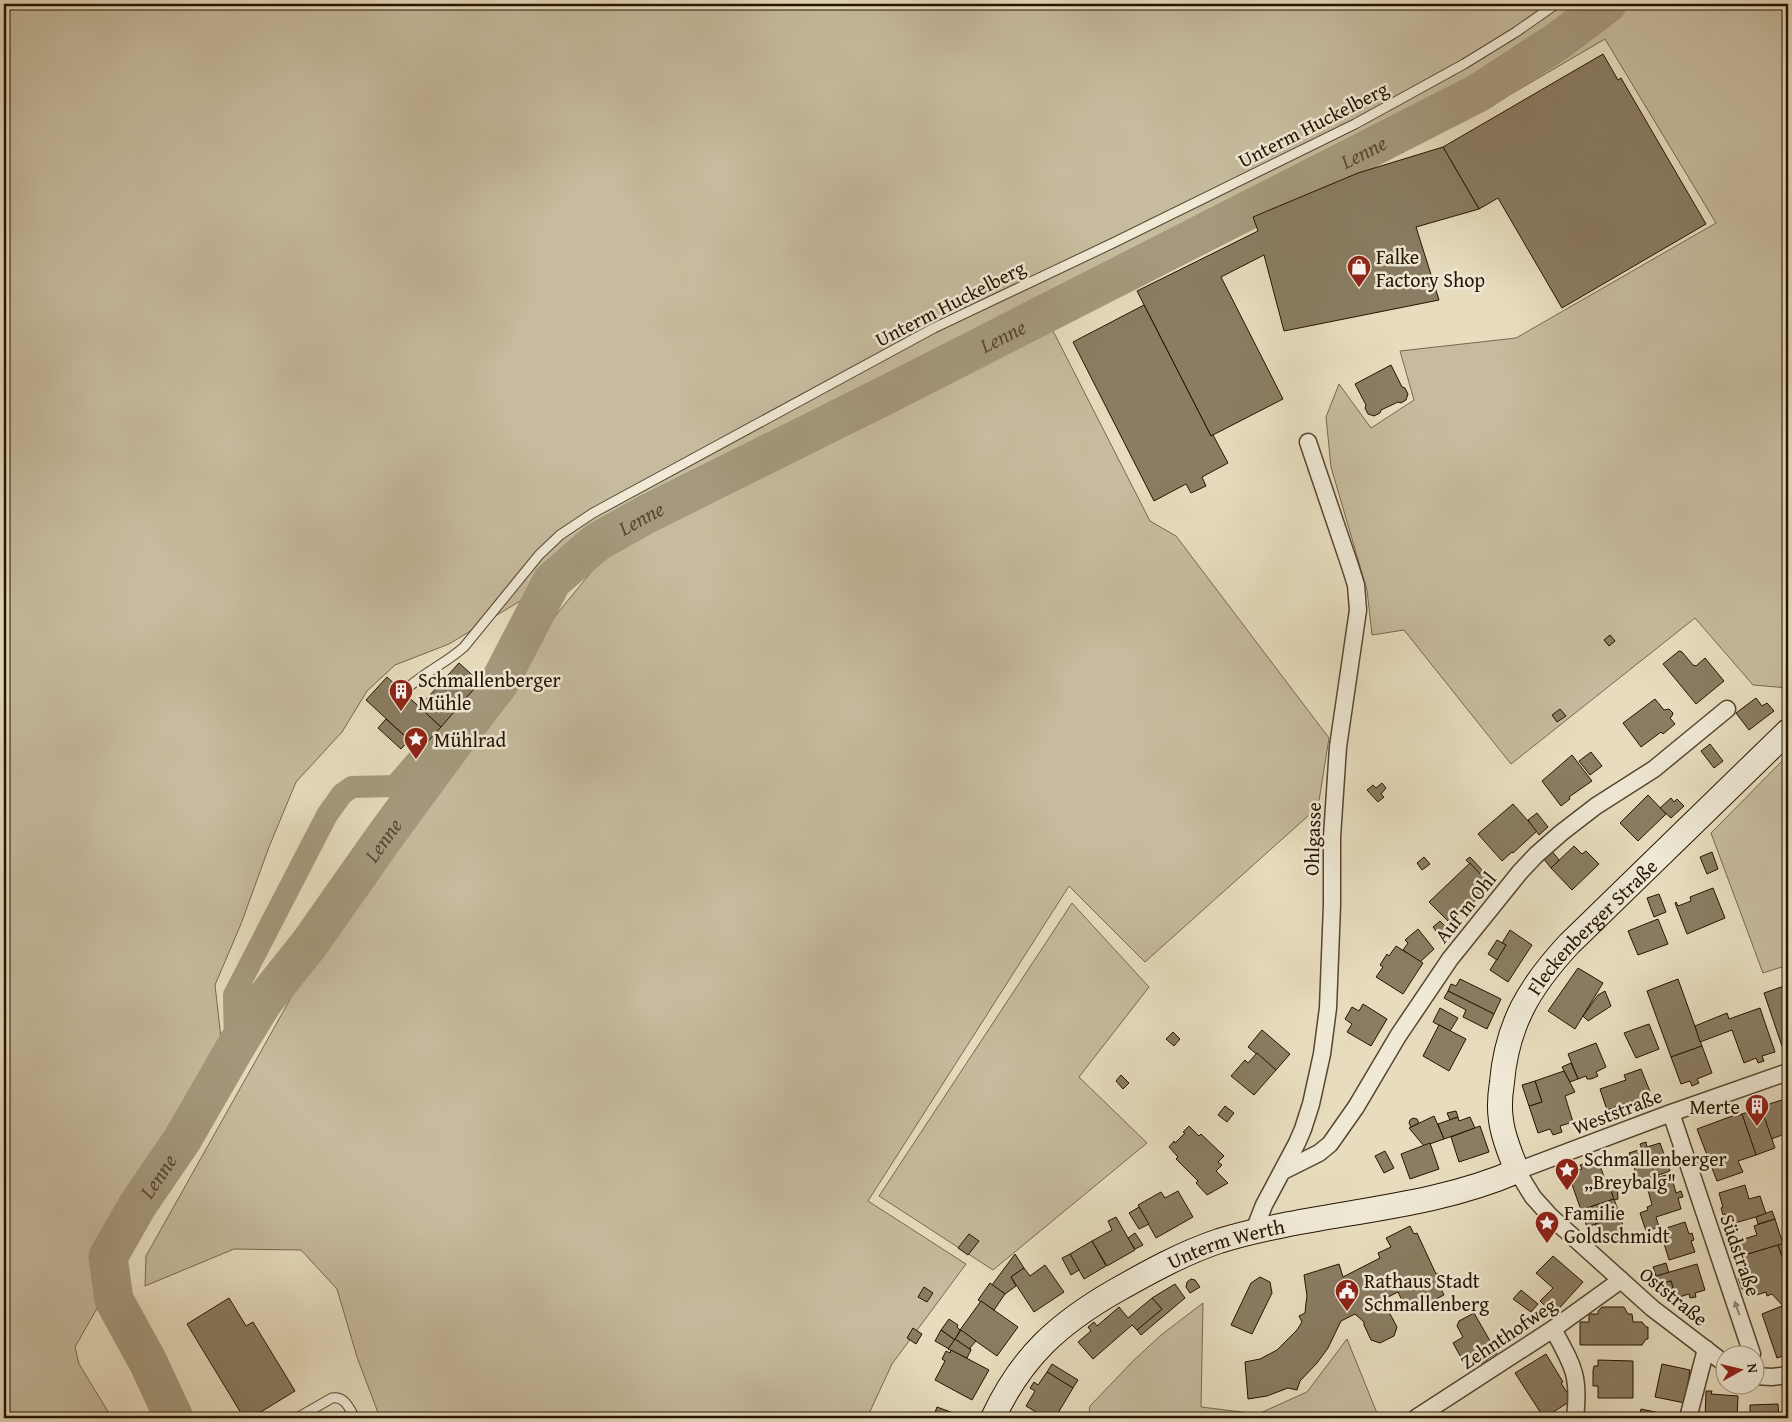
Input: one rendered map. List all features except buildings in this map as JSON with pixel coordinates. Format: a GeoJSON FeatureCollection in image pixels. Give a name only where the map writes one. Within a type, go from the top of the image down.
{"type":"FeatureCollection","features":[{"type":"Feature","properties":{"kind":"street","name":"Ohlgasse"},"geometry":{"type":"LineString","coordinates":[[1253,1233],[1264,1205],[1297,1143],[1311,1104],[1325,1036],[1328,1008],[1332,905],[1332,837],[1338,755],[1346,684],[1358,610],[1356,585],[1308,442]]}},
{"type":"Feature","properties":{"kind":"street","name":"Auf'm Ohl"},"geometry":{"type":"LineString","coordinates":[[1283,1171],[1319,1153],[1330,1144],[1356,1107],[1398,1036],[1450,959],[1520,872],[1561,833],[1596,806],[1654,770],[1727,709]]}},
{"type":"Feature","properties":{"kind":"street","name":"Fleckenberger Straße"},"geometry":{"type":"LineString","coordinates":[[1517,1171],[1503,1133],[1500,1118],[1500,1099],[1509,1039],[1515,1021],[1526,999],[1538,980],[1569,944],[1788,731]]}},
{"type":"Feature","properties":{"kind":"street","name":"Weststraße"},"geometry":{"type":"LineString","coordinates":[[1517,1171],[1671,1113],[1788,1072]]}},
{"type":"Feature","properties":{"kind":"street","name":"Südstraße"},"geometry":{"type":"LineString","coordinates":[[1671,1113],[1749,1344]]}},
{"type":"Feature","properties":{"kind":"street","name":"Unterm Werth"},"geometry":{"type":"LineString","coordinates":[[993,1418],[1023,1366],[1035,1350],[1061,1326],[1082,1311],[1188,1253],[1220,1241],[1253,1233],[1465,1190],[1490,1183],[1517,1171]]}},
{"type":"Feature","properties":{"kind":"street","name":"Oststraße"},"geometry":{"type":"LineString","coordinates":[[1517,1171],[1533,1197],[1545,1211],[1652,1308],[1714,1355]]}},
{"type":"Feature","properties":{"kind":"street","name":"Zehnthofweg"},"geometry":{"type":"LineString","coordinates":[[1416,1418],[1553,1329],[1621,1280]]}},
{"type":"Feature","properties":{"kind":"street"},"geometry":{"type":"LineString","coordinates":[[1553,1329],[1575,1374],[1577,1393],[1575,1418]]}},
{"type":"Feature","properties":{"kind":"street"},"geometry":{"type":"LineString","coordinates":[[1688,1418],[1706,1349]]}},
{"type":"Feature","properties":{"kind":"street"},"geometry":{"type":"LineString","coordinates":[[1764,1376],[1788,1375]]}},
{"type":"Feature","properties":{"kind":"lane","name":"Unterm Huckelberg"},"geometry":{"type":"LineString","coordinates":[[403,692],[412,683],[464,647],[539,555],[560,535],[593,513],[934,328],[1113,243],[1355,124],[1464,64],[1516,32],[1556,4]]}},
{"type":"Feature","properties":{"kind":"lane"},"geometry":{"type":"LineString","coordinates":[[297,1418],[332,1398],[337,1398],[348,1404],[354,1418]]}},
{"type":"Feature","properties":{"kind":"shaded area"},"geometry":{"type":"Polygon","coordinates":[[[4,4],[1788,4],[1788,688],[1753,685],[1695,618],[1511,764],[1404,630],[1372,635],[1367,590],[1331,467],[1326,417],[1339,384],[1371,428],[1414,400],[1400,351],[1516,338],[1716,223],[1605,39],[1482,111],[1248,217],[1048,321],[1150,521],[1176,536],[1329,738],[1318,807],[1145,962],[1069,886],[868,1201],[966,1264],[892,1364],[867,1418],[380,1418],[357,1357],[337,1289],[301,1250],[234,1249],[145,1286],[146,1256],[393,816],[613,545],[449,644],[395,665],[367,691],[342,732],[296,782],[269,847],[241,924],[215,985],[226,1082],[75,1347],[79,1364],[112,1418],[4,1418],[4,4]]]}},
{"type":"Feature","properties":{"kind":"shaded area"},"geometry":{"type":"Polygon","coordinates":[[[1787,756],[1788,965],[1763,973],[1711,833],[1787,756]]]}},
{"type":"Feature","properties":{"kind":"shaded area"},"geometry":{"type":"Polygon","coordinates":[[[1072,903],[1149,987],[1079,1077],[1147,1143],[993,1270],[879,1196],[1072,903]]]}},
{"type":"Feature","properties":{"kind":"shaded area"},"geometry":{"type":"Polygon","coordinates":[[[1203,1303],[1201,1407],[1258,1414],[1307,1392],[1347,1339],[1379,1418],[1088,1418],[1090,1406],[1133,1361],[1161,1335],[1203,1303]]]}},
{"type":"Feature","properties":{"kind":"waterway","name":"Lenne"},"geometry":{"type":"LineString","coordinates":[[174,1418],[148,1362],[114,1300],[108,1257],[137,1206],[182,1140],[263,1002],[310,943],[383,839],[498,685],[552,581],[597,542],[647,514],[888,394],[1478,93],[1558,41],[1607,4]]}},
{"type":"Feature","properties":{"kind":"waterway"},"geometry":{"type":"LineString","coordinates":[[235,1048],[234,995],[327,815],[342,794],[352,787],[395,786],[433,742],[460,734]]}},
{"type":"Feature","properties":{"kind":"place","name":"Falke Factory Shop"},"geometry":{"type":"Point","coordinates":[1359,288]}},
{"type":"Feature","properties":{"kind":"place","name":"Schmallenberger Mühle"},"geometry":{"type":"Point","coordinates":[401,712]}},
{"type":"Feature","properties":{"kind":"place","name":"Mühlrad"},"geometry":{"type":"Point","coordinates":[416,760]}},
{"type":"Feature","properties":{"kind":"place","name":"Merte"},"geometry":{"type":"Point","coordinates":[1757,1127]}},
{"type":"Feature","properties":{"kind":"place","name":"Schmallenberger „Breybalg\""},"geometry":{"type":"Point","coordinates":[1567,1191]}},
{"type":"Feature","properties":{"kind":"place","name":"Familie Goldschmidt"},"geometry":{"type":"Point","coordinates":[1547,1244]}},
{"type":"Feature","properties":{"kind":"place","name":"Rathaus Stadt Schmallenberg"},"geometry":{"type":"Point","coordinates":[1347,1312]}}]}
